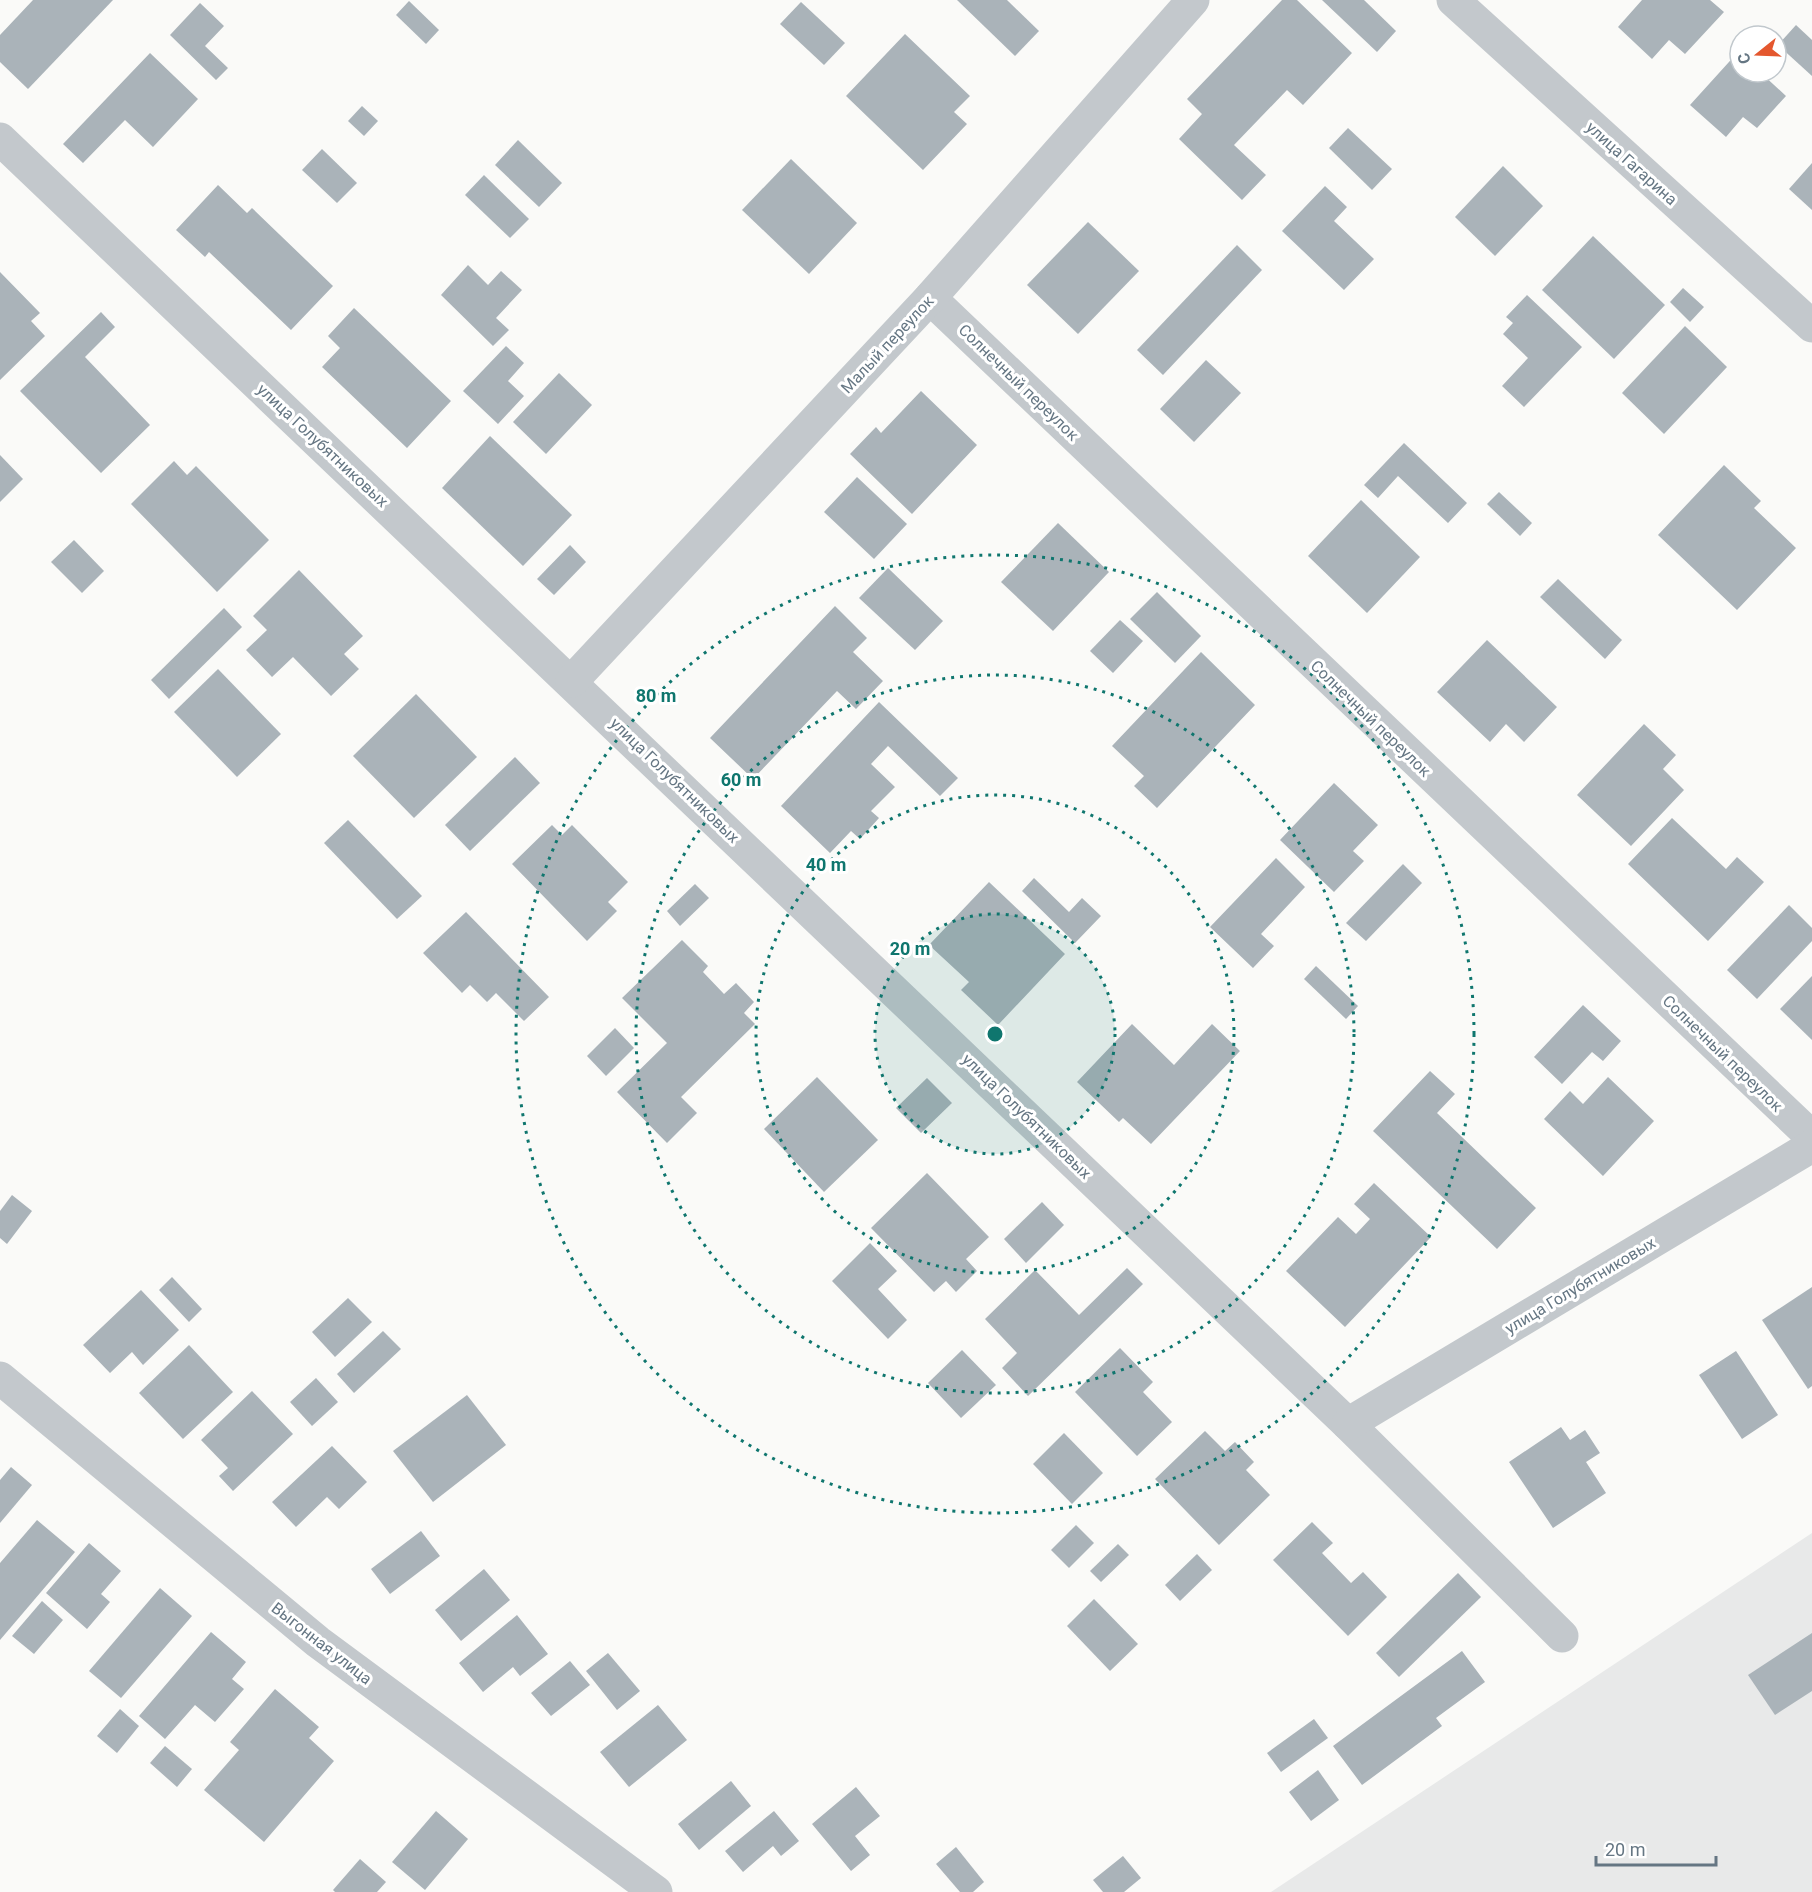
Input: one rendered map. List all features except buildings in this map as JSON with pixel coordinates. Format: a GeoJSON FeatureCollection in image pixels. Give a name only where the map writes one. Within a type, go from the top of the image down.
{"type":"FeatureCollection","features":[{"type":"Feature","properties":{"kind":"street","name":"Малый переулок"},"geometry":{"type":"LineString","coordinates":[[572,681],[930,298],[1194,0]]}},
{"type":"Feature","properties":{"kind":"street","name":"улица Гагарина"},"geometry":{"type":"LineString","coordinates":[[1453,0],[1812,326]]}},
{"type":"Feature","properties":{"kind":"street","name":"улица Голубятниковых"},"geometry":{"type":"LineString","coordinates":[[0,139],[572,681],[1348,1424],[1562,1636]]}},
{"type":"Feature","properties":{"kind":"street","name":"Солнечный переулок"},"geometry":{"type":"LineString","coordinates":[[930,298],[1812,1137]]}},
{"type":"Feature","properties":{"kind":"street","name":"улица Голубятниковых"},"geometry":{"type":"LineString","coordinates":[[1348,1424],[1812,1146]]}},
{"type":"Feature","properties":{"kind":"street","name":"Выгонная улица"},"geometry":{"type":"LineString","coordinates":[[0,1378],[318,1642],[656,1892]]}},
{"type":"Feature","properties":{"kind":"shaded area"},"geometry":{"type":"Polygon","coordinates":[[[1812,1533],[1812,1892],[1271,1892],[1812,1533]]]}}]}
